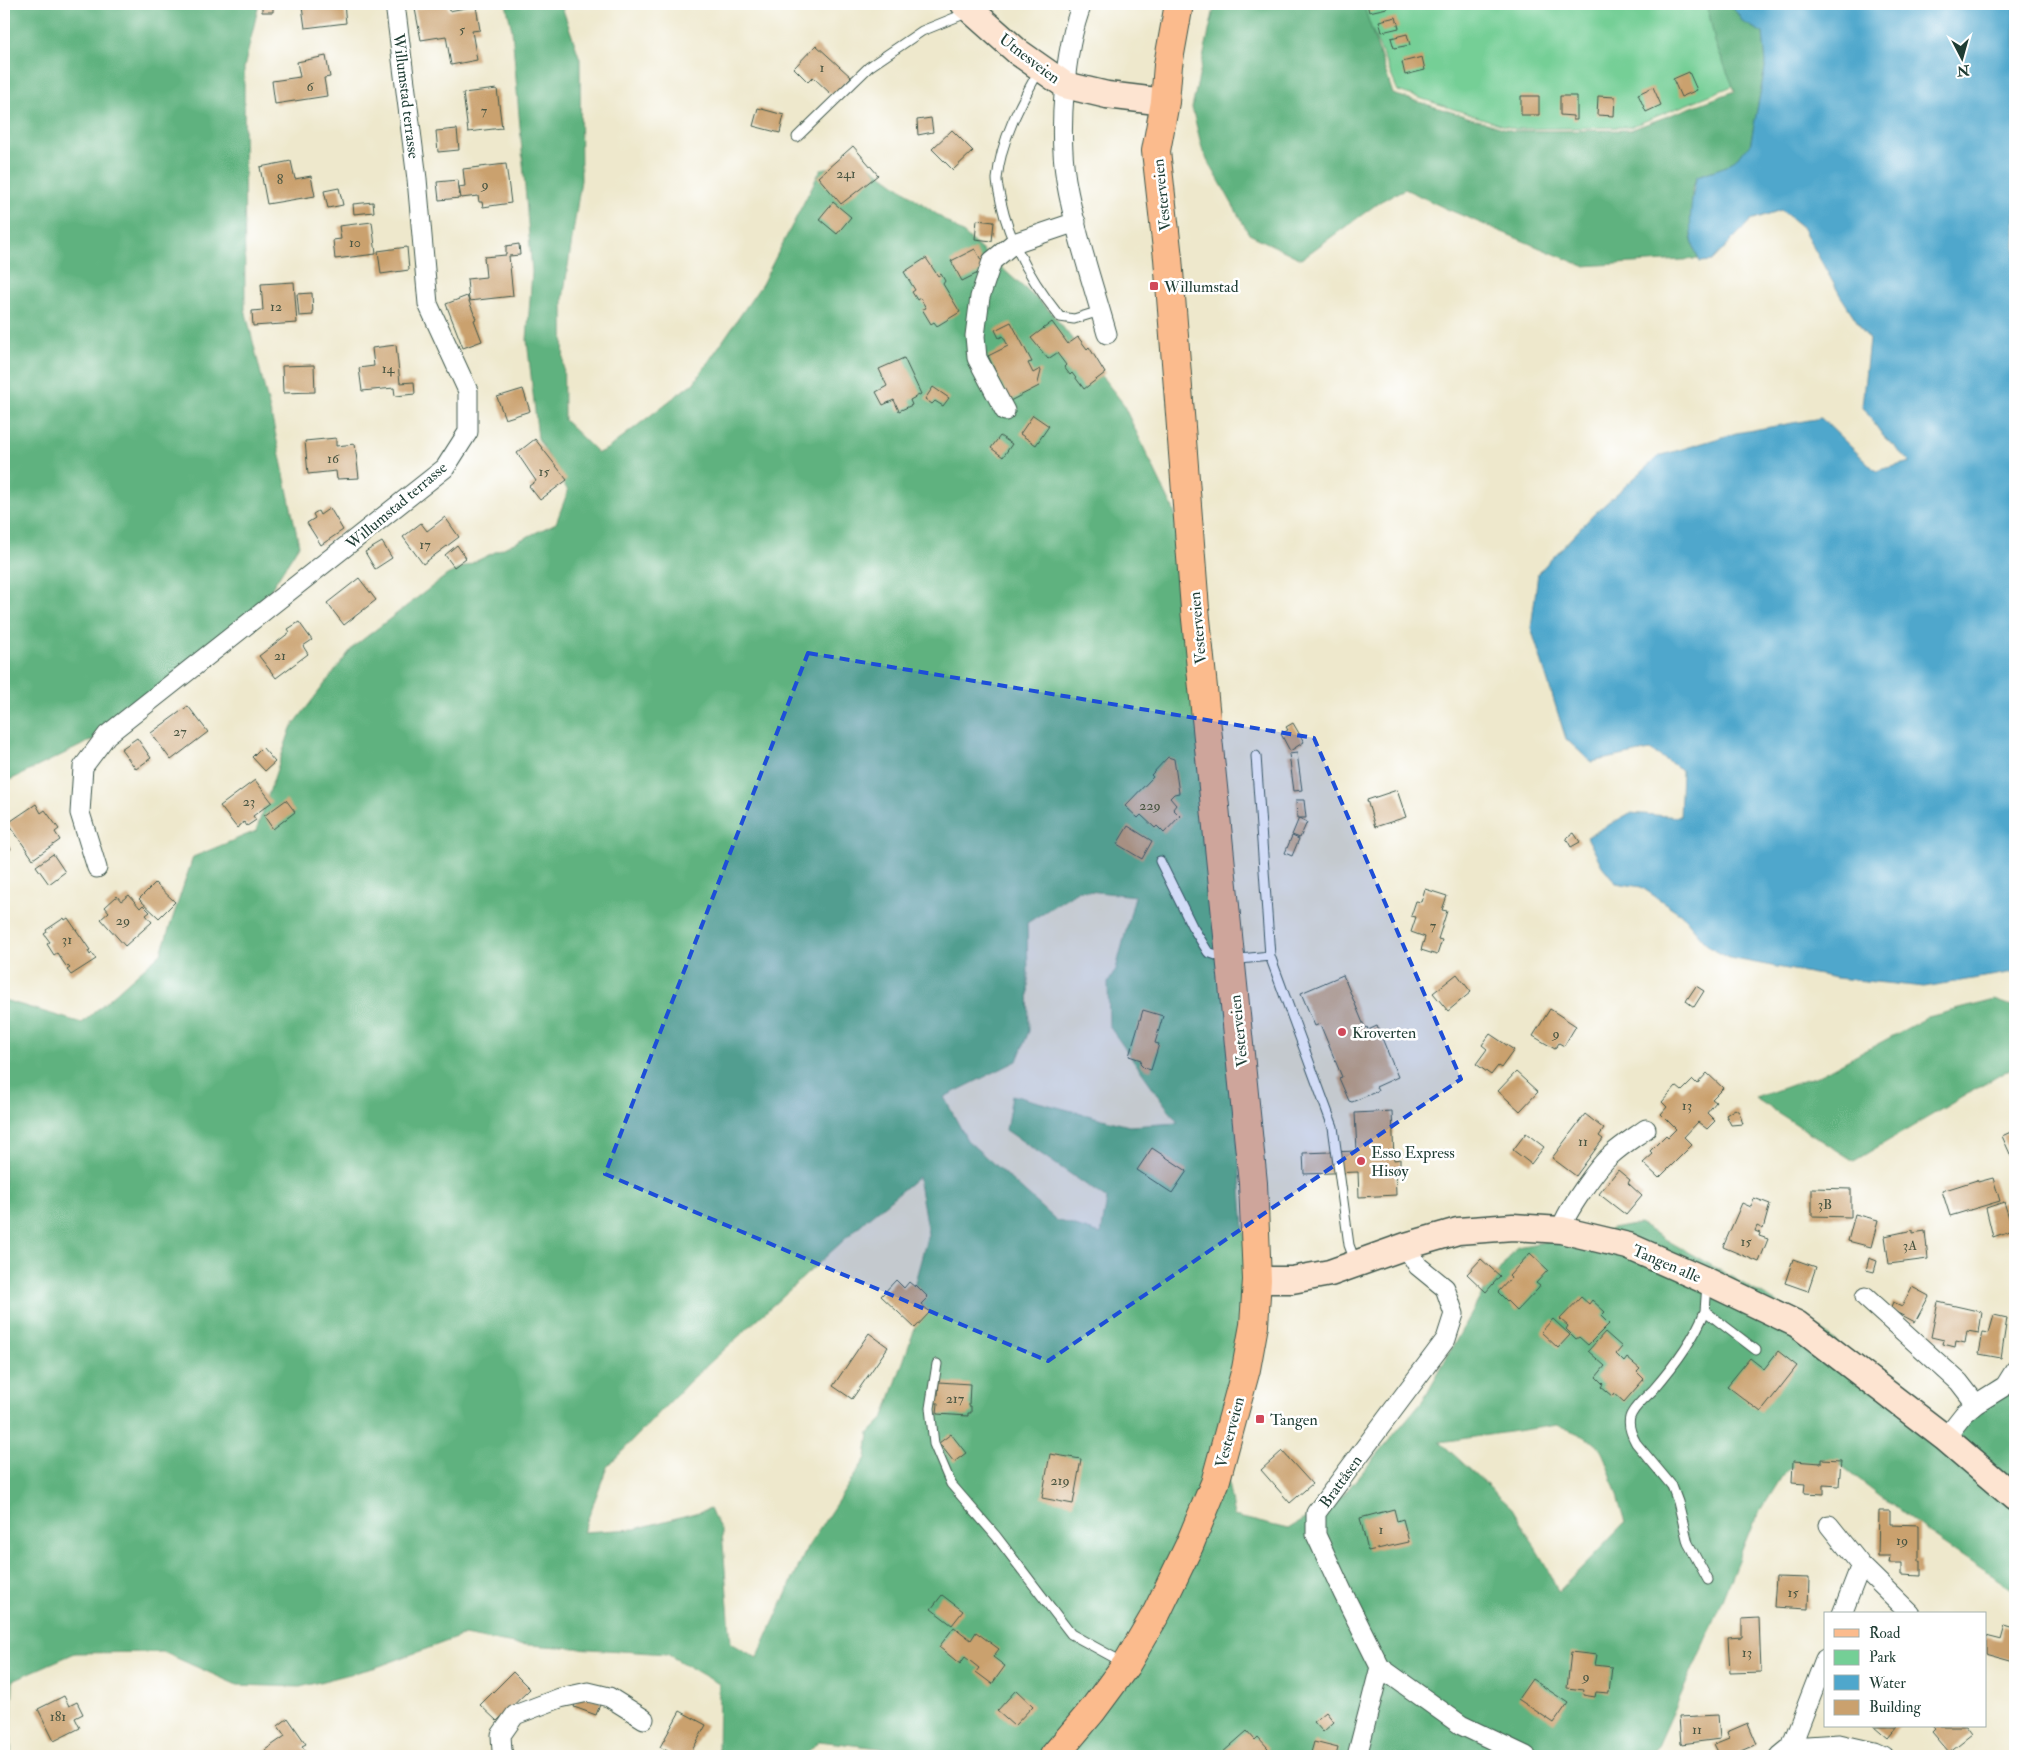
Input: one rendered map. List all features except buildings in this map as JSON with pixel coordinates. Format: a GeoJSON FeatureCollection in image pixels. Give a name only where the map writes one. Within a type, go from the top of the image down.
{"type":"FeatureCollection","features":[{"type":"Feature","properties":{"kind":"main road","name":"Vesterveien"},"geometry":{"type":"LineString","coordinates":[[1054,1756],[1092,1711],[1126,1665],[1157,1612],[1189,1546],[1214,1483],[1246,1368],[1254,1325],[1257,1280],[1253,1183],[1195,609],[1168,258],[1171,150],[1165,102],[1168,65],[1179,4]]}},
{"type":"Feature","properties":{"kind":"main road","name":"Utnesveien"},"geometry":{"type":"LineString","coordinates":[[968,8],[1040,69],[1065,85],[1107,96],[1165,102]]}},
{"type":"Feature","properties":{"kind":"main road","name":"Tangen alle"},"geometry":{"type":"LineString","coordinates":[[1257,1280],[1292,1280],[1330,1273],[1406,1246],[1458,1231],[1513,1227],[1562,1230],[1628,1246],[1797,1324],[1945,1438],[2015,1498]]}},
{"type":"Feature","properties":{"kind":"street","name":"Willumstad terrasse"},"geometry":{"type":"LineString","coordinates":[[97,868],[80,813],[83,767],[107,735],[445,468],[468,432],[468,391],[428,304],[417,179],[395,4]]}},
{"type":"Feature","properties":{"kind":"street"},"geometry":{"type":"LineString","coordinates":[[1082,4],[1074,24],[1065,85],[1063,132],[1066,179],[1107,334]]}},
{"type":"Feature","properties":{"kind":"street"},"geometry":{"type":"LineString","coordinates":[[1005,411],[977,358],[975,336],[980,296],[992,261],[1014,243],[1076,222]]}},
{"type":"Feature","properties":{"kind":"street"},"geometry":{"type":"LineString","coordinates":[[1562,1230],[1563,1223],[1572,1206],[1610,1156],[1646,1129]]}},
{"type":"Feature","properties":{"kind":"street","name":"Brattåsen"},"geometry":{"type":"LineString","coordinates":[[1406,1246],[1418,1266],[1445,1288],[1454,1314],[1446,1339],[1316,1513],[1316,1535],[1380,1667],[1461,1726],[1526,1756]]}},
{"type":"Feature","properties":{"kind":"street"},"geometry":{"type":"LineString","coordinates":[[1864,1297],[1959,1382],[1976,1404]]}},
{"type":"Feature","properties":{"kind":"street"},"geometry":{"type":"LineString","coordinates":[[1945,1438],[1964,1414],[2005,1386],[2015,1370]]}},
{"type":"Feature","properties":{"kind":"street"},"geometry":{"type":"LineString","coordinates":[[1829,1525],[1861,1565],[1909,1612]]}},
{"type":"Feature","properties":{"kind":"street"},"geometry":{"type":"LineString","coordinates":[[1843,1612],[1861,1565]]}},
{"type":"Feature","properties":{"kind":"street"},"geometry":{"type":"LineString","coordinates":[[1786,1752],[1824,1661]]}},
{"type":"Feature","properties":{"kind":"street"},"geometry":{"type":"LineString","coordinates":[[1356,1756],[1380,1667]]}},
{"type":"Feature","properties":{"kind":"street"},"geometry":{"type":"LineString","coordinates":[[504,1756],[501,1736],[515,1715],[560,1698],[588,1692],[609,1697],[644,1719]]}},
{"type":"Feature","properties":{"kind":"street"},"geometry":{"type":"LineString","coordinates":[[1786,1752],[1839,1744],[1883,1756]]}},
{"type":"Feature","properties":{"kind":"lane"},"geometry":{"type":"LineString","coordinates":[[797,137],[869,67],[922,31],[968,8]]}},
{"type":"Feature","properties":{"kind":"lane"},"geometry":{"type":"LineString","coordinates":[[1040,69],[1016,111],[1001,154],[997,182],[1004,218],[1014,243],[1041,293],[1060,317],[1074,319],[1100,311]]}},
{"type":"Feature","properties":{"kind":"lane"},"geometry":{"type":"LineString","coordinates":[[1256,756],[1270,956],[1333,1127],[1349,1245],[1356,1264]]}},
{"type":"Feature","properties":{"kind":"lane"},"geometry":{"type":"LineString","coordinates":[[1160,861],[1192,926],[1208,952],[1230,960],[1270,956]]}},
{"type":"Feature","properties":{"kind":"lane"},"geometry":{"type":"LineString","coordinates":[[1707,1281],[1705,1311],[1700,1326],[1654,1388],[1631,1414],[1629,1423],[1636,1443],[1672,1486],[1688,1543],[1708,1580]]}},
{"type":"Feature","properties":{"kind":"lane"},"geometry":{"type":"LineString","coordinates":[[1705,1311],[1756,1350]]}},
{"type":"Feature","properties":{"kind":"lane"},"geometry":{"type":"LineString","coordinates":[[937,1364],[930,1408],[934,1444],[951,1484],[996,1536],[1071,1634],[1112,1655],[1126,1665]]}},
{"type":"Feature","properties":{"kind":"highlighted area"},"geometry":{"type":"Polygon","coordinates":[[[808,653],[1314,738],[1461,1079],[1048,1361],[605,1174],[808,653]]]}},
{"type":"Feature","properties":{"kind":"green space"},"geometry":{"type":"Polygon","coordinates":[[[4,4],[259,4],[244,68],[245,309],[274,427],[299,545],[259,608],[115,729],[4,783],[4,4]]]}},
{"type":"Feature","properties":{"kind":"green space"},"geometry":{"type":"Polygon","coordinates":[[[506,4],[561,4],[580,59],[581,180],[563,299],[564,420],[598,453],[607,449],[693,384],[762,284],[821,169],[863,161],[964,234],[1050,311],[1122,402],[1174,511],[1199,629],[1253,1348],[1225,1465],[1234,1516],[1288,1529],[1343,1495],[1423,1400],[1482,1294],[1517,1247],[1639,1224],[1817,1326],[1942,1430],[1996,1381],[2015,1389],[2015,1591],[1929,1533],[1834,1460],[1789,1468],[1781,1478],[1752,1525],[1708,1635],[1658,1746],[1647,1756],[900,1756],[888,1749],[819,1741],[804,1756],[718,1756],[719,1684],[667,1654],[514,1644],[464,1635],[377,1667],[300,1687],[237,1685],[163,1652],[75,1653],[13,1680],[11,1756],[4,1756],[4,1000],[82,1023],[161,953],[193,857],[256,831],[291,728],[353,647],[447,575],[556,523],[568,491],[538,438],[527,340],[532,272],[512,30],[506,4]],[[1079,890],[1027,923],[1029,1031],[1017,1061],[944,1097],[967,1140],[1056,1220],[1101,1234],[1107,1199],[1006,1130],[1012,1095],[1129,1126],[1178,1123],[1109,1026],[1108,983],[1116,969],[1135,896],[1079,890]],[[918,1177],[867,1219],[690,1381],[607,1467],[583,1532],[635,1529],[710,1509],[722,1532],[731,1643],[757,1658],[807,1548],[866,1458],[869,1433],[883,1419],[916,1325],[915,1282],[928,1234],[918,1177]],[[1558,1425],[1440,1442],[1512,1508],[1546,1566],[1558,1592],[1625,1523],[1605,1459],[1597,1445],[1584,1436],[1558,1425]]]}},
{"type":"Feature","properties":{"kind":"green space"},"geometry":{"type":"Polygon","coordinates":[[[1215,4],[1363,4],[1393,94],[1513,131],[1630,130],[1735,91],[1715,42],[1707,4],[1731,4],[1743,22],[1763,33],[1766,63],[1750,146],[1727,166],[1697,176],[1692,189],[1691,238],[1699,259],[1583,266],[1447,209],[1405,189],[1381,201],[1301,259],[1249,234],[1203,152],[1192,108],[1215,4]]]}},
{"type":"Feature","properties":{"kind":"green space"},"geometry":{"type":"Polygon","coordinates":[[[1361,4],[1724,4],[1752,78],[1630,127],[1515,129],[1398,91],[1361,4]]]}},
{"type":"Feature","properties":{"kind":"green space"},"geometry":{"type":"Polygon","coordinates":[[[1995,1000],[2015,1007],[2015,1066],[1854,1161],[1755,1098],[1820,1075],[1928,1017],[1995,1000]]]}},
{"type":"Feature","properties":{"kind":"water"},"geometry":{"type":"Polygon","coordinates":[[[1731,4],[2015,4],[2015,972],[1924,987],[1836,978],[1729,958],[1710,948],[1681,914],[1641,887],[1616,883],[1602,866],[1587,837],[1630,813],[1680,817],[1682,770],[1650,750],[1591,762],[1566,739],[1531,628],[1538,573],[1594,514],[1659,456],[1736,433],[1821,418],[1876,471],[1910,462],[1883,436],[1862,406],[1869,340],[1840,295],[1802,227],[1781,210],[1751,220],[1712,261],[1700,262],[1695,251],[1691,233],[1691,216],[1692,198],[1697,176],[1727,166],[1750,146],[1766,63],[1763,33],[1743,22],[1731,4]]]}},
{"type":"Feature","properties":{"kind":"place","name":"Willumstad"},"geometry":{"type":"Point","coordinates":[1154,286]}},
{"type":"Feature","properties":{"kind":"place","name":"Kroverten"},"geometry":{"type":"Point","coordinates":[1342,1032]}},
{"type":"Feature","properties":{"kind":"place","name":"Esso Express Hisøy"},"geometry":{"type":"Point","coordinates":[1361,1161]}},
{"type":"Feature","properties":{"kind":"place","name":"Tangen"},"geometry":{"type":"Point","coordinates":[1260,1419]}}]}
